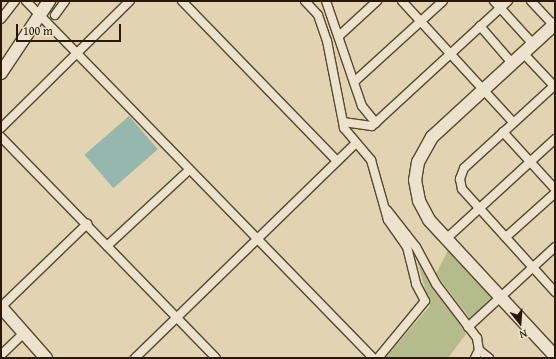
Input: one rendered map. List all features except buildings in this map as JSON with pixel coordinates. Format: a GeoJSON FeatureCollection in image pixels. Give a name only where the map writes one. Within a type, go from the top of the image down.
{"type":"FeatureCollection","features":[{"type":"Feature","properties":{"kind":"street"},"geometry":{"type":"LineString","coordinates":[[1,19],[15,1]]}},
{"type":"Feature","properties":{"kind":"street"},"geometry":{"type":"LineString","coordinates":[[26,1],[373,358]]}},
{"type":"Feature","properties":{"kind":"street"},"geometry":{"type":"LineString","coordinates":[[1,74],[49,1]]}},
{"type":"Feature","properties":{"kind":"street"},"geometry":{"type":"LineString","coordinates":[[55,15],[65,1]]}},
{"type":"Feature","properties":{"kind":"street"},"geometry":{"type":"LineString","coordinates":[[1,128],[130,1]]}},
{"type":"Feature","properties":{"kind":"street"},"geometry":{"type":"LineString","coordinates":[[182,1],[337,161]]}},
{"type":"Feature","properties":{"kind":"street"},"geometry":{"type":"LineString","coordinates":[[306,1],[318,15],[327,41],[343,122],[356,143],[371,160],[392,230],[407,247],[416,284],[425,301],[378,358]]}},
{"type":"Feature","properties":{"kind":"street"},"geometry":{"type":"LineString","coordinates":[[326,1],[340,36],[362,106],[376,123]]}},
{"type":"Feature","properties":{"kind":"street"},"geometry":{"type":"LineString","coordinates":[[340,36],[377,1]]}},
{"type":"Feature","properties":{"kind":"street"},"geometry":{"type":"LineString","coordinates":[[402,1],[513,122]]}},
{"type":"Feature","properties":{"kind":"street"},"geometry":{"type":"LineString","coordinates":[[354,82],[443,1]]}},
{"type":"Feature","properties":{"kind":"street"},"geometry":{"type":"LineString","coordinates":[[494,1],[533,44]]}},
{"type":"Feature","properties":{"kind":"street"},"geometry":{"type":"LineString","coordinates":[[343,122],[371,126],[376,123],[508,1]]}},
{"type":"Feature","properties":{"kind":"street"},"geometry":{"type":"LineString","coordinates":[[531,1],[554,25],[432,137],[418,162],[415,180],[419,201],[428,220],[555,356]]}},
{"type":"Feature","properties":{"kind":"street"},"geometry":{"type":"LineString","coordinates":[[480,26],[512,63]]}},
{"type":"Feature","properties":{"kind":"street"},"geometry":{"type":"LineString","coordinates":[[524,53],[555,86],[513,122],[461,173],[462,189],[555,292]]}},
{"type":"Feature","properties":{"kind":"street"},"geometry":{"type":"LineString","coordinates":[[503,132],[555,189]]}},
{"type":"Feature","properties":{"kind":"street"},"geometry":{"type":"LineString","coordinates":[[1,136],[216,358]]}},
{"type":"Feature","properties":{"kind":"street"},"geometry":{"type":"LineString","coordinates":[[446,238],[555,139]]}},
{"type":"Feature","properties":{"kind":"street"},"geometry":{"type":"LineString","coordinates":[[135,358],[356,143]]}},
{"type":"Feature","properties":{"kind":"street"},"geometry":{"type":"LineString","coordinates":[[107,246],[189,170]]}},
{"type":"Feature","properties":{"kind":"street"},"geometry":{"type":"LineString","coordinates":[[506,237],[555,193]]}},
{"type":"Feature","properties":{"kind":"street"},"geometry":{"type":"LineString","coordinates":[[386,209],[477,338],[477,354],[489,358]]}},
{"type":"Feature","properties":{"kind":"street"},"geometry":{"type":"LineString","coordinates":[[46,358],[1,307],[87,224]]}},
{"type":"Feature","properties":{"kind":"street"},"geometry":{"type":"LineString","coordinates":[[468,327],[555,247]]}},
{"type":"Feature","properties":{"kind":"street"},"geometry":{"type":"LineString","coordinates":[[1,355],[24,333]]}},
{"type":"Feature","properties":{"kind":"green space"},"geometry":{"type":"Polygon","coordinates":[[[450,246],[496,298],[472,321],[436,274],[450,246]]]}},
{"type":"Feature","properties":{"kind":"green space"},"geometry":{"type":"Polygon","coordinates":[[[415,253],[466,334],[448,358],[385,358],[430,306],[415,253]]]}},
{"type":"Feature","properties":{"kind":"water"},"geometry":{"type":"Polygon","coordinates":[[[129,116],[158,149],[113,188],[84,155],[129,116]]]}}]}
